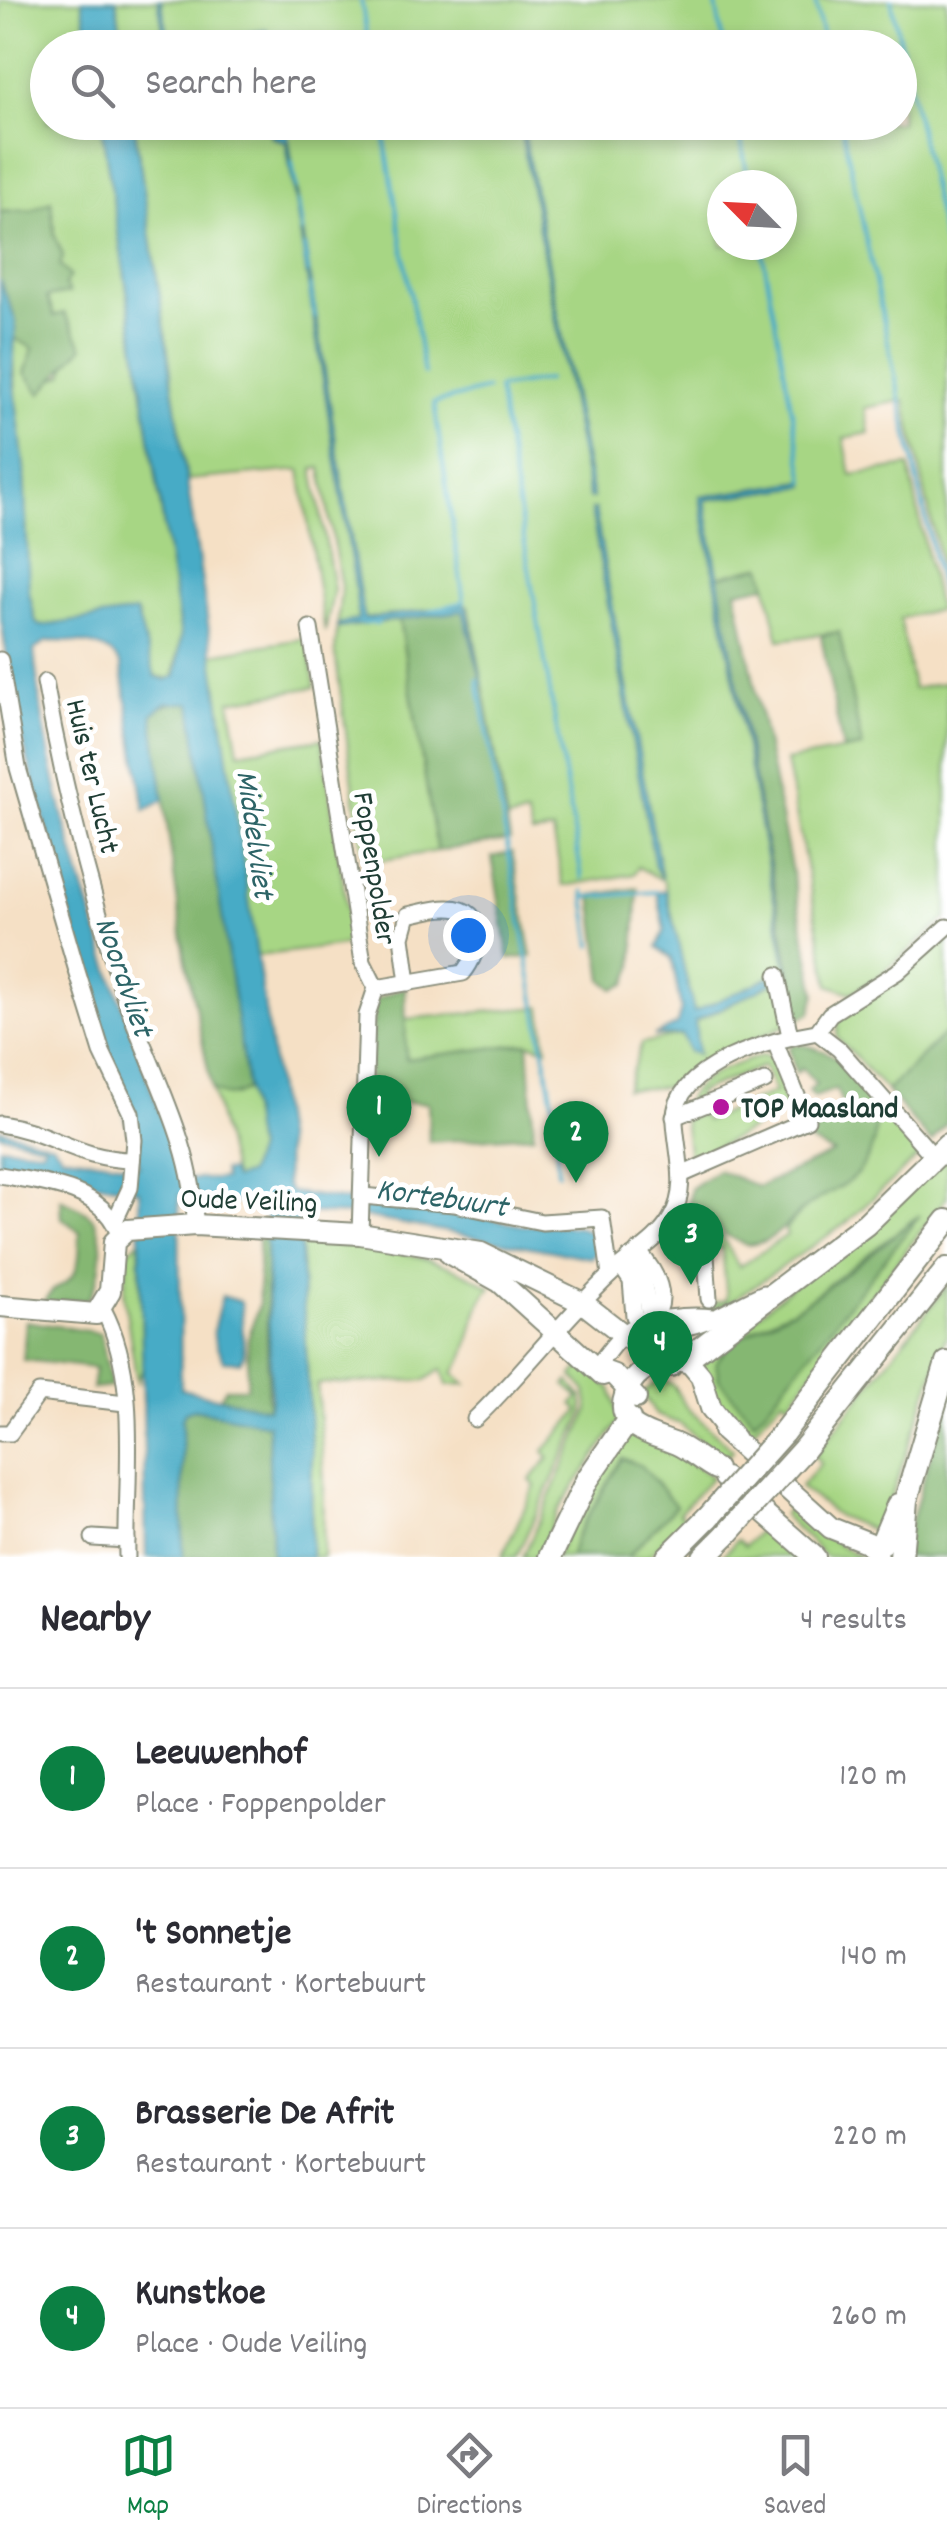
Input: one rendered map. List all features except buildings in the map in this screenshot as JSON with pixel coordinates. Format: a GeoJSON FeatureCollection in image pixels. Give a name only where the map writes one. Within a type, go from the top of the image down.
{"type":"FeatureCollection","features":[{"type":"Feature","properties":{"kind":"highway"},"geometry":{"type":"LineString","coordinates":[[686,1365],[720,1322],[784,1284],[866,1224],[936,1147]]}},
{"type":"Feature","properties":{"kind":"highway"},"geometry":{"type":"LineString","coordinates":[[668,1557],[783,1434],[947,1221]]}},
{"type":"Feature","properties":{"kind":"highway"},"geometry":{"type":"LineString","coordinates":[[704,1557],[802,1450],[947,1270]]}},
{"type":"Feature","properties":{"kind":"highway"},"geometry":{"type":"LineString","coordinates":[[887,1554],[947,1363]]}},
{"type":"Feature","properties":{"kind":"highway"},"geometry":{"type":"LineString","coordinates":[[550,1557],[627,1402]]}},
{"type":"Feature","properties":{"kind":"main road","name":"Oude Veiling"},"geometry":{"type":"LineString","coordinates":[[122,1229],[190,1220],[304,1231],[360,1226],[437,1246],[463,1248],[512,1265],[583,1302],[646,1352],[661,1356]]}},
{"type":"Feature","properties":{"kind":"main road"},"geometry":{"type":"LineString","coordinates":[[0,1306],[90,1315],[103,1308],[122,1229]]}},
{"type":"Feature","properties":{"kind":"main road","name":"Oude Veiling"},"geometry":{"type":"LineString","coordinates":[[437,1246],[500,1282],[627,1402]]}},
{"type":"Feature","properties":{"kind":"main road"},"geometry":{"type":"LineString","coordinates":[[661,1356],[686,1365],[704,1406],[802,1498],[843,1529],[868,1531],[887,1554]]}},
{"type":"Feature","properties":{"kind":"main road"},"geometry":{"type":"LineString","coordinates":[[627,1402],[651,1366],[686,1365]]}},
{"type":"Feature","properties":{"kind":"main road"},"geometry":{"type":"LineString","coordinates":[[627,1402],[636,1397],[637,1414],[644,1424],[675,1439],[716,1469],[815,1557]]}},
{"type":"Feature","properties":{"kind":"main road"},"geometry":{"type":"LineString","coordinates":[[627,1402],[647,1437],[675,1439]]}},
{"type":"Feature","properties":{"kind":"main road"},"geometry":{"type":"LineString","coordinates":[[781,1528],[804,1557]]}},
{"type":"Feature","properties":{"kind":"street","name":"Foppenpolder"},"geometry":{"type":"LineString","coordinates":[[310,628],[362,962],[376,988],[367,1016],[360,1226]]}},
{"type":"Feature","properties":{"kind":"street"},"geometry":{"type":"LineString","coordinates":[[0,660],[18,768],[76,970],[102,1052],[131,1113],[132,1162],[122,1229]]}},
{"type":"Feature","properties":{"kind":"street","name":"Huis ter Lucht"},"geometry":{"type":"LineString","coordinates":[[45,682],[59,758],[105,932],[190,1174],[190,1220]]}},
{"type":"Feature","properties":{"kind":"street"},"geometry":{"type":"LineString","coordinates":[[376,988],[408,983],[463,973],[477,956],[481,940],[475,920],[461,910],[446,908],[408,914],[402,937],[408,983]]}},
{"type":"Feature","properties":{"kind":"street"},"geometry":{"type":"LineString","coordinates":[[475,1419],[558,1334],[583,1302],[670,1222],[680,1196],[674,1117],[678,1096],[706,1069],[783,1039],[816,1032],[830,1014],[897,972],[947,927]]}},
{"type":"Feature","properties":{"kind":"street"},"geometry":{"type":"LineString","coordinates":[[681,1175],[807,1120],[783,1039],[777,976]]}},
{"type":"Feature","properties":{"kind":"street"},"geometry":{"type":"LineString","coordinates":[[816,1032],[839,1049],[936,1147]]}},
{"type":"Feature","properties":{"kind":"street"},"geometry":{"type":"LineString","coordinates":[[674,1117],[765,1081]]}},
{"type":"Feature","properties":{"kind":"street"},"geometry":{"type":"LineString","coordinates":[[0,1124],[45,1134],[93,1158],[132,1162]]}},
{"type":"Feature","properties":{"kind":"street"},"geometry":{"type":"LineString","coordinates":[[0,1176],[67,1189],[88,1200],[122,1229]]}},
{"type":"Feature","properties":{"kind":"street"},"geometry":{"type":"LineString","coordinates":[[362,1198],[454,1204],[542,1222],[602,1218],[624,1262],[644,1280],[648,1325],[661,1356]]}},
{"type":"Feature","properties":{"kind":"street"},"geometry":{"type":"LineString","coordinates":[[670,1222],[706,1256],[708,1299]]}},
{"type":"Feature","properties":{"kind":"street"},"geometry":{"type":"LineString","coordinates":[[93,1538],[127,1548],[124,1403],[117,1339],[103,1308]]}},
{"type":"Feature","properties":{"kind":"street"},"geometry":{"type":"LineString","coordinates":[[594,1368],[624,1334],[648,1325],[667,1330],[720,1322]]}},
{"type":"Feature","properties":{"kind":"street"},"geometry":{"type":"LineString","coordinates":[[0,1432],[10,1432],[40,1394],[124,1403]]}},
{"type":"Feature","properties":{"kind":"green space"},"geometry":{"type":"Polygon","coordinates":[[[0,0],[82,0],[86,30],[30,30],[30,140],[104,140],[181,636],[173,679],[155,676],[142,645],[138,615],[40,626],[36,623],[29,592],[13,345],[14,338],[33,348],[53,379],[64,374],[74,330],[64,313],[54,316],[47,297],[65,285],[69,276],[60,266],[63,255],[55,237],[51,202],[32,210],[0,212],[0,0]]]}},
{"type":"Feature","properties":{"kind":"green space"},"geometry":{"type":"Polygon","coordinates":[[[116,0],[947,0],[947,593],[905,400],[865,408],[869,433],[844,438],[851,475],[909,466],[938,610],[900,618],[913,689],[947,682],[947,918],[878,977],[851,993],[829,985],[786,761],[862,747],[839,632],[779,640],[762,566],[717,577],[705,500],[805,486],[804,481],[700,497],[799,1019],[703,1063],[675,1087],[626,1089],[642,1043],[681,1035],[698,1054],[695,1022],[772,983],[694,1012],[664,881],[638,867],[634,874],[563,886],[553,831],[532,834],[527,815],[507,820],[469,607],[399,620],[437,851],[364,863],[335,652],[341,587],[321,468],[313,469],[334,589],[325,632],[300,470],[187,480],[137,140],[917,140],[917,30],[120,30],[116,0]]]}},
{"type":"Feature","properties":{"kind":"green space"},"geometry":{"type":"Polygon","coordinates":[[[51,201],[55,237],[63,256],[60,266],[70,276],[65,285],[69,293],[47,297],[54,316],[64,313],[83,347],[41,394],[25,373],[33,348],[14,338],[16,321],[0,280],[0,212],[32,210],[51,201]]]}},
{"type":"Feature","properties":{"kind":"green space"},"geometry":{"type":"Polygon","coordinates":[[[762,566],[767,585],[736,591],[816,993],[811,1013],[799,1019],[717,577],[762,566]]]}},
{"type":"Feature","properties":{"kind":"green space"},"geometry":{"type":"Polygon","coordinates":[[[469,607],[510,840],[437,851],[399,619],[469,607]]]}},
{"type":"Feature","properties":{"kind":"green space"},"geometry":{"type":"Polygon","coordinates":[[[839,632],[862,747],[843,750],[821,636],[839,632]]]}},
{"type":"Feature","properties":{"kind":"green space"},"geometry":{"type":"Polygon","coordinates":[[[308,638],[315,687],[230,701],[239,752],[322,739],[352,944],[256,956],[212,654],[308,638]]]}},
{"type":"Feature","properties":{"kind":"green space"},"geometry":{"type":"Polygon","coordinates":[[[183,700],[191,703],[248,1088],[230,1096],[212,1089],[185,956],[152,714],[155,709],[183,700]]]}},
{"type":"Feature","properties":{"kind":"green space"},"geometry":{"type":"Polygon","coordinates":[[[512,852],[532,956],[509,959],[492,857],[512,852]]]}},
{"type":"Feature","properties":{"kind":"green space"},"geometry":{"type":"Polygon","coordinates":[[[638,888],[633,968],[626,984],[614,989],[603,980],[592,895],[638,888]]]}},
{"type":"Feature","properties":{"kind":"green space"},"geometry":{"type":"Polygon","coordinates":[[[947,934],[947,1031],[887,1091],[837,1037],[839,1016],[947,934]]]}},
{"type":"Feature","properties":{"kind":"green space"},"geometry":{"type":"Polygon","coordinates":[[[405,987],[406,1059],[528,1043],[534,1135],[429,1142],[428,1103],[401,1102],[399,1089],[367,1091],[375,1000],[405,987]]]}},
{"type":"Feature","properties":{"kind":"green space"},"geometry":{"type":"Polygon","coordinates":[[[541,1007],[547,1049],[528,1043],[406,1059],[405,1019],[541,1007]]]}},
{"type":"Feature","properties":{"kind":"green space"},"geometry":{"type":"Polygon","coordinates":[[[947,1031],[947,1123],[931,1142],[887,1091],[947,1031]]]}},
{"type":"Feature","properties":{"kind":"green space"},"geometry":{"type":"Polygon","coordinates":[[[792,1044],[835,1057],[852,1071],[865,1087],[876,1128],[871,1149],[848,1182],[810,1204],[771,1238],[746,1245],[726,1235],[701,1211],[695,1212],[689,1203],[691,1188],[718,1170],[758,1187],[833,1153],[801,1137],[848,1116],[836,1089],[814,1097],[809,1091],[816,1084],[802,1068],[796,1073],[789,1049],[792,1044]]]}},
{"type":"Feature","properties":{"kind":"green space"},"geometry":{"type":"Polygon","coordinates":[[[763,1055],[777,1061],[783,1074],[784,1108],[736,1137],[689,1158],[684,1119],[700,1113],[706,1121],[775,1092],[763,1066],[698,1092],[697,1101],[686,1104],[691,1094],[718,1072],[763,1055]]]}},
{"type":"Feature","properties":{"kind":"green space"},"geometry":{"type":"Polygon","coordinates":[[[248,1088],[256,1150],[248,1174],[234,1179],[212,1089],[235,1096],[248,1088]]]}},
{"type":"Feature","properties":{"kind":"green space"},"geometry":{"type":"Polygon","coordinates":[[[874,1098],[921,1154],[846,1223],[726,1305],[711,1309],[710,1303],[727,1300],[722,1247],[712,1250],[704,1237],[709,1230],[691,1218],[683,1223],[689,1203],[723,1238],[739,1267],[787,1235],[785,1230],[804,1208],[858,1173],[874,1098]]]}},
{"type":"Feature","properties":{"kind":"green space"},"geometry":{"type":"Polygon","coordinates":[[[947,1154],[947,1197],[789,1403],[783,1398],[746,1438],[716,1409],[698,1366],[947,1154]],[[915,1218],[803,1304],[753,1329],[721,1355],[753,1421],[915,1218]]]}},
{"type":"Feature","properties":{"kind":"green space"},"geometry":{"type":"Polygon","coordinates":[[[61,1199],[90,1215],[96,1223],[101,1245],[100,1270],[88,1299],[43,1304],[50,1293],[73,1275],[78,1260],[80,1232],[62,1218],[61,1199]]]}},
{"type":"Feature","properties":{"kind":"green space"},"geometry":{"type":"Polygon","coordinates":[[[920,1215],[754,1421],[719,1380],[716,1363],[724,1352],[745,1334],[821,1292],[920,1215]]]}},
{"type":"Feature","properties":{"kind":"green space"},"geometry":{"type":"Polygon","coordinates":[[[258,1238],[266,1238],[268,1409],[219,1399],[226,1388],[247,1388],[248,1339],[259,1304],[258,1238]]]}},
{"type":"Feature","properties":{"kind":"green space"},"geometry":{"type":"Polygon","coordinates":[[[300,1241],[398,1252],[445,1265],[491,1287],[453,1373],[466,1384],[447,1385],[442,1369],[425,1380],[317,1384],[324,1481],[323,1557],[311,1557],[312,1454],[300,1241]]]}},
{"type":"Feature","properties":{"kind":"green space"},"geometry":{"type":"Polygon","coordinates":[[[139,1242],[143,1368],[137,1382],[124,1297],[128,1250],[139,1242]]]}},
{"type":"Feature","properties":{"kind":"green space"},"geometry":{"type":"Polygon","coordinates":[[[947,1286],[947,1334],[879,1533],[838,1516],[800,1487],[821,1463],[814,1456],[947,1286]]]}},
{"type":"Feature","properties":{"kind":"green space"},"geometry":{"type":"Polygon","coordinates":[[[26,1321],[100,1333],[112,1387],[92,1389],[95,1368],[23,1360],[26,1321]]]}},
{"type":"Feature","properties":{"kind":"green space"},"geometry":{"type":"Polygon","coordinates":[[[584,1363],[611,1389],[620,1420],[558,1510],[539,1557],[523,1557],[589,1410],[586,1391],[573,1376],[584,1363]]]}},
{"type":"Feature","properties":{"kind":"green space"},"geometry":{"type":"Polygon","coordinates":[[[569,1381],[582,1397],[584,1412],[516,1557],[502,1557],[535,1486],[530,1480],[549,1458],[544,1451],[579,1411],[573,1404],[579,1397],[565,1385],[569,1381]]]}},
{"type":"Feature","properties":{"kind":"green space"},"geometry":{"type":"Polygon","coordinates":[[[664,1381],[673,1385],[686,1407],[733,1450],[723,1461],[681,1424],[656,1415],[643,1394],[654,1383],[664,1381]]]}},
{"type":"Feature","properties":{"kind":"green space"},"geometry":{"type":"Polygon","coordinates":[[[947,1398],[947,1557],[906,1557],[905,1544],[947,1398]]]}},
{"type":"Feature","properties":{"kind":"green space"},"geometry":{"type":"Polygon","coordinates":[[[193,1409],[268,1424],[272,1557],[183,1557],[182,1419],[185,1412],[193,1409]]]}},
{"type":"Feature","properties":{"kind":"green space"},"geometry":{"type":"Polygon","coordinates":[[[630,1432],[675,1450],[712,1477],[679,1513],[686,1520],[647,1557],[627,1557],[676,1506],[622,1458],[577,1535],[570,1557],[556,1557],[584,1494],[630,1432]]]}},
{"type":"Feature","properties":{"kind":"green space"},"geometry":{"type":"Polygon","coordinates":[[[622,1458],[642,1466],[676,1506],[627,1557],[570,1557],[577,1535],[622,1458]]]}},
{"type":"Feature","properties":{"kind":"green space"},"geometry":{"type":"Polygon","coordinates":[[[792,1504],[839,1545],[862,1557],[826,1557],[783,1515],[792,1504]]]}},
{"type":"Feature","properties":{"kind":"green space"},"geometry":{"type":"Polygon","coordinates":[[[765,1523],[797,1557],[721,1557],[737,1540],[745,1546],[765,1523]]]}},
{"type":"Feature","properties":{"kind":"water"},"geometry":{"type":"Polygon","coordinates":[[[82,0],[116,0],[120,30],[86,30],[82,0]]]}},
{"type":"Feature","properties":{"kind":"water"},"geometry":{"type":"Polygon","coordinates":[[[158,0],[167,30],[163,30],[158,0]]]}},
{"type":"Feature","properties":{"kind":"water"},"geometry":{"type":"Polygon","coordinates":[[[104,140],[137,140],[285,1144],[286,1185],[290,1192],[395,1207],[429,1205],[520,1225],[577,1226],[597,1235],[598,1252],[591,1258],[353,1215],[298,1213],[312,1454],[311,1557],[272,1557],[268,1424],[194,1409],[185,1412],[182,1419],[183,1557],[146,1557],[139,1190],[0,1166],[0,1146],[42,1150],[45,1145],[0,1134],[0,1129],[53,1144],[62,1155],[139,1166],[14,710],[0,611],[0,280],[16,321],[13,373],[24,467],[29,592],[36,623],[41,626],[136,612],[155,676],[166,680],[176,676],[181,636],[104,140]],[[47,641],[34,650],[54,777],[88,902],[183,1179],[224,1179],[223,1171],[230,1171],[234,1179],[248,1174],[256,1150],[191,703],[167,703],[152,714],[164,800],[145,810],[121,665],[116,657],[99,647],[47,641]],[[179,1195],[181,1389],[268,1409],[271,1399],[265,1206],[179,1195]]]}},
{"type":"Feature","properties":{"kind":"water"},"geometry":{"type":"Polygon","coordinates":[[[280,140],[289,140],[364,619],[466,605],[483,686],[463,611],[338,628],[338,624],[358,620],[356,592],[286,142],[280,140]]]}},
{"type":"Feature","properties":{"kind":"water"},"geometry":{"type":"Polygon","coordinates":[[[522,140],[593,498],[589,498],[522,140]]]}},
{"type":"Feature","properties":{"kind":"water"},"geometry":{"type":"Polygon","coordinates":[[[805,481],[806,486],[705,500],[788,976],[700,497],[805,481]]]}},
{"type":"Feature","properties":{"kind":"water"},"geometry":{"type":"Polygon","coordinates":[[[591,510],[595,510],[662,879],[655,867],[591,510]]]}},
{"type":"Feature","properties":{"kind":"water"},"geometry":{"type":"Polygon","coordinates":[[[666,890],[694,1012],[770,977],[772,983],[695,1021],[698,1054],[689,1052],[682,1035],[654,1036],[677,1024],[681,1009],[672,959],[657,947],[665,930],[657,892],[666,890]]]}},
{"type":"Feature","properties":{"kind":"water"},"geometry":{"type":"Polygon","coordinates":[[[222,1296],[241,1302],[244,1354],[240,1362],[224,1361],[215,1342],[222,1296]]]}},
{"type":"Feature","properties":{"kind":"waterway"},"geometry":{"type":"LineString","coordinates":[[361,0],[366,30]]}},
{"type":"Feature","properties":{"kind":"waterway"},"geometry":{"type":"LineString","coordinates":[[715,0],[721,30]]}},
{"type":"Feature","properties":{"kind":"waterway"},"geometry":{"type":"LineString","coordinates":[[815,0],[821,30]]}},
{"type":"Feature","properties":{"kind":"waterway"},"geometry":{"type":"LineString","coordinates":[[891,0],[898,30]]}},
{"type":"Feature","properties":{"kind":"waterway"},"geometry":{"type":"LineString","coordinates":[[917,119],[947,257]]}},
{"type":"Feature","properties":{"kind":"waterway"},"geometry":{"type":"LineString","coordinates":[[385,140],[424,374]]}},
{"type":"Feature","properties":{"kind":"waterway"},"geometry":{"type":"LineString","coordinates":[[741,140],[746,170]]}},
{"type":"Feature","properties":{"kind":"waterway"},"geometry":{"type":"LineString","coordinates":[[845,140],[947,618]]}},
{"type":"Feature","properties":{"kind":"waterway"},"geometry":{"type":"LineString","coordinates":[[292,163],[296,188]]}},
{"type":"Feature","properties":{"kind":"waterway"},"geometry":{"type":"LineString","coordinates":[[298,202],[302,232]]}},
{"type":"Feature","properties":{"kind":"waterway"},"geometry":{"type":"LineString","coordinates":[[304,247],[308,272]]}},
{"type":"Feature","properties":{"kind":"waterway"},"geometry":{"type":"LineString","coordinates":[[764,260],[805,481]]}},
{"type":"Feature","properties":{"kind":"waterway"},"geometry":{"type":"LineString","coordinates":[[310,286],[315,317]]}},
{"type":"Feature","properties":{"kind":"waterway"},"geometry":{"type":"LineString","coordinates":[[547,380],[498,388],[582,878]]}},
{"type":"Feature","properties":{"kind":"waterway"},"geometry":{"type":"LineString","coordinates":[[431,611],[464,602],[434,403],[487,389]]}},
{"type":"Feature","properties":{"kind":"waterway"},"geometry":{"type":"LineString","coordinates":[[360,623],[378,623]]}},
{"type":"Feature","properties":{"kind":"waterway"},"geometry":{"type":"LineString","coordinates":[[478,680],[554,1108],[558,1173]]}},
{"type":"Feature","properties":{"kind":"waterway"},"geometry":{"type":"LineString","coordinates":[[584,891],[592,946]]}},
{"type":"Feature","properties":{"kind":"waterway"},"geometry":{"type":"LineString","coordinates":[[585,897],[657,892]]}},
{"type":"Feature","properties":{"kind":"place","name":"TOP Maasland"},"geometry":{"type":"Point","coordinates":[721,1107]}},
{"type":"Feature","properties":{"kind":"place","name":"Leeuwenhof"},"geometry":{"type":"Point","coordinates":[379,1157]}},
{"type":"Feature","properties":{"kind":"place","name":"'t Sonnetje"},"geometry":{"type":"Point","coordinates":[576,1183]}},
{"type":"Feature","properties":{"kind":"place","name":"Brasserie De Afrit"},"geometry":{"type":"Point","coordinates":[691,1285]}},
{"type":"Feature","properties":{"kind":"place","name":"Kunstkoe"},"geometry":{"type":"Point","coordinates":[660,1393]}},
{"type":"Feature","properties":{"kind":"water label","name":"Middelvliet"},"geometry":{"type":"Point","coordinates":[257,834]}},
{"type":"Feature","properties":{"kind":"water label","name":"Noordvliet"},"geometry":{"type":"Point","coordinates":[126,976]}},
{"type":"Feature","properties":{"kind":"water label","name":"Kortebuurt"},"geometry":{"type":"Point","coordinates":[442,1196]}}]}
